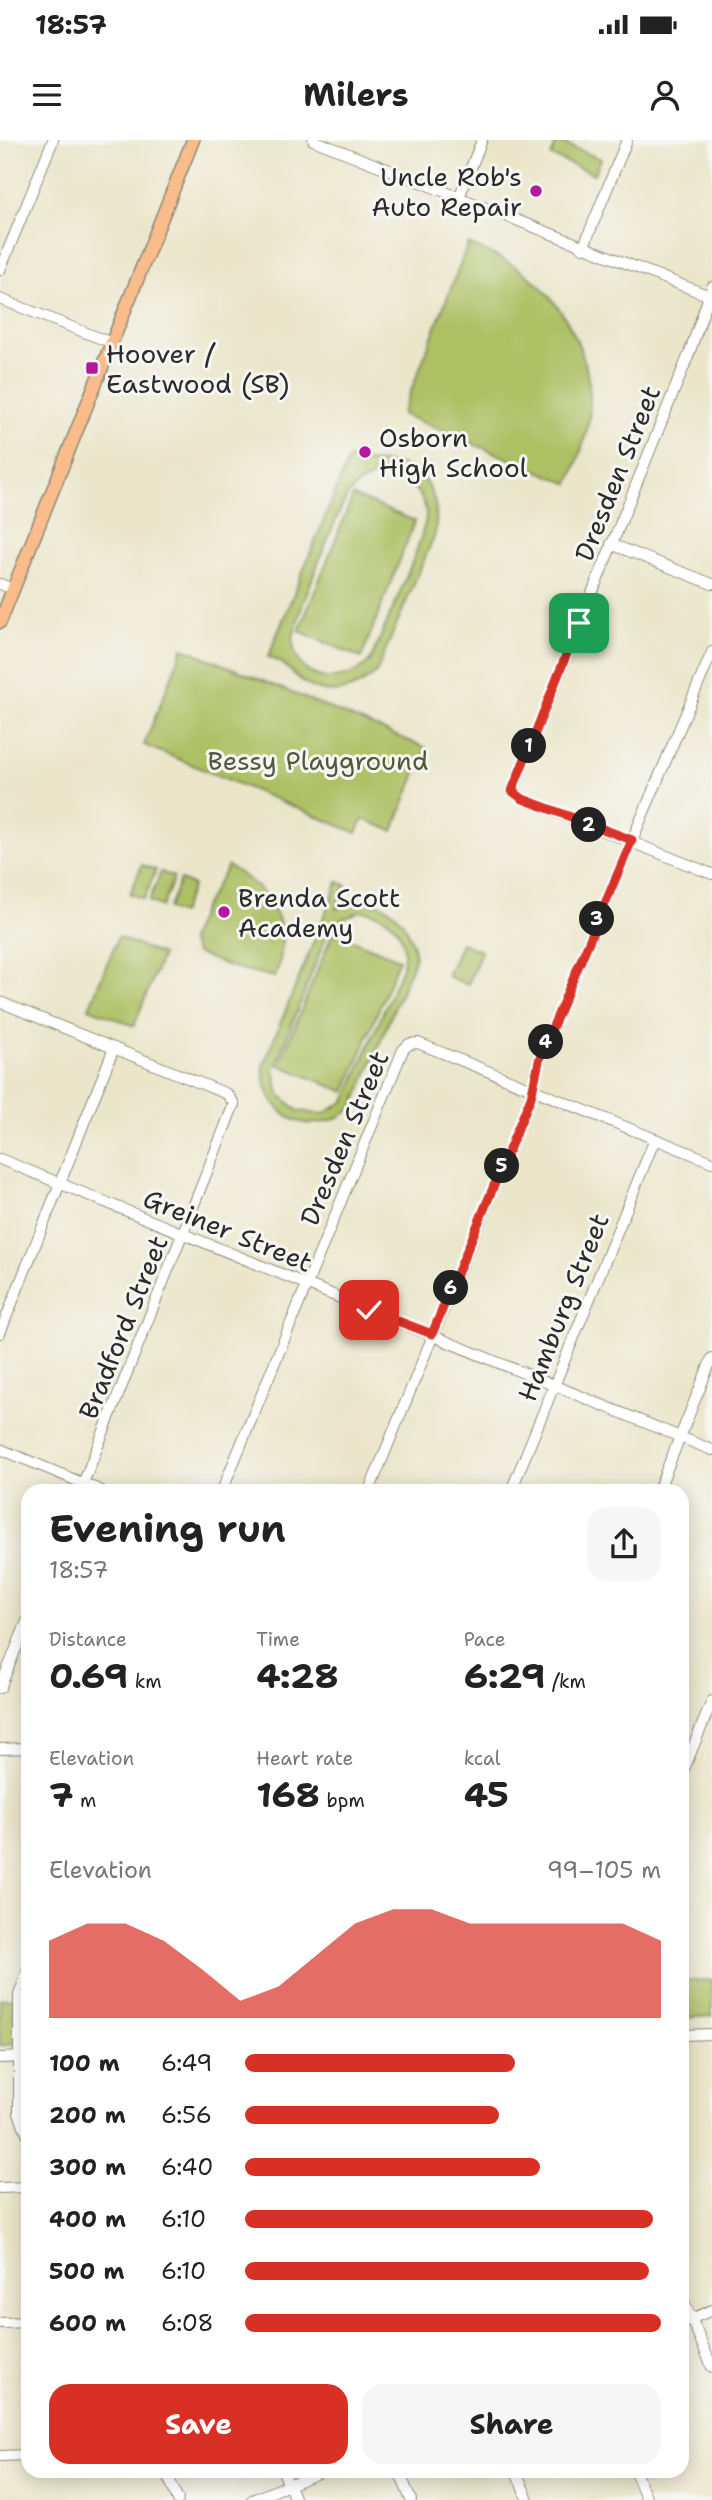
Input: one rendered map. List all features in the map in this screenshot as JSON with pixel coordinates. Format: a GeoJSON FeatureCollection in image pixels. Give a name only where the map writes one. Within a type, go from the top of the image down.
{"type":"FeatureCollection","features":[{"type":"Feature","properties":{"kind":"main road"},"geometry":{"type":"LineString","coordinates":[[0,622],[192,140]]}},
{"type":"Feature","properties":{"kind":"street"},"geometry":{"type":"LineString","coordinates":[[0,270],[53,140]]}},
{"type":"Feature","properties":{"kind":"street"},"geometry":{"type":"LineString","coordinates":[[313,140],[336,144],[458,200],[711,293]]}},
{"type":"Feature","properties":{"kind":"street"},"geometry":{"type":"LineString","coordinates":[[458,200],[482,140]]}},
{"type":"Feature","properties":{"kind":"street"},"geometry":{"type":"LineString","coordinates":[[583,248],[627,140]]}},
{"type":"Feature","properties":{"kind":"street","name":"Dresden Street"},"geometry":{"type":"LineString","coordinates":[[632,840],[523,799],[512,791],[711,293]]}},
{"type":"Feature","properties":{"kind":"street"},"geometry":{"type":"LineString","coordinates":[[0,299],[112,343]]}},
{"type":"Feature","properties":{"kind":"street"},"geometry":{"type":"LineString","coordinates":[[611,544],[712,584]]}},
{"type":"Feature","properties":{"kind":"street"},"geometry":{"type":"LineString","coordinates":[[0,584],[13,589]]}},
{"type":"Feature","properties":{"kind":"street"},"geometry":{"type":"LineString","coordinates":[[372,1484],[531,1097],[540,1057],[712,652]]}},
{"type":"Feature","properties":{"kind":"street"},"geometry":{"type":"LineString","coordinates":[[632,840],[712,874]]}},
{"type":"Feature","properties":{"kind":"street"},"geometry":{"type":"LineString","coordinates":[[0,1002],[114,1048],[0,1334]]}},
{"type":"Feature","properties":{"kind":"street","name":"Dresden Street"},"geometry":{"type":"LineString","coordinates":[[225,1484],[403,1050],[409,1044],[418,1043],[531,1088]]}},
{"type":"Feature","properties":{"kind":"street","name":"Bradford Street"},"geometry":{"type":"LineString","coordinates":[[83,1484],[233,1107],[233,1100],[227,1094],[114,1048]]}},
{"type":"Feature","properties":{"kind":"street"},"geometry":{"type":"LineString","coordinates":[[531,1088],[712,1162]]}},
{"type":"Feature","properties":{"kind":"street","name":"Hamburg Street"},"geometry":{"type":"LineString","coordinates":[[514,1484],[655,1139]]}},
{"type":"Feature","properties":{"kind":"street","name":"Greiner Street"},"geometry":{"type":"LineString","coordinates":[[0,1159],[712,1450]]}},
{"type":"Feature","properties":{"kind":"street"},"geometry":{"type":"LineString","coordinates":[[661,1484],[712,1358]]}},
{"type":"Feature","properties":{"kind":"street"},"geometry":{"type":"LineString","coordinates":[[0,1449],[76,1484]]}},
{"type":"Feature","properties":{"kind":"street"},"geometry":{"type":"LineString","coordinates":[[0,1688],[21,1636]]}},
{"type":"Feature","properties":{"kind":"street"},"geometry":{"type":"LineString","coordinates":[[689,1757],[712,1701]]}},
{"type":"Feature","properties":{"kind":"street"},"geometry":{"type":"LineString","coordinates":[[0,1749],[21,1748]]}},
{"type":"Feature","properties":{"kind":"street"},"geometry":{"type":"LineString","coordinates":[[21,1989],[21,2020]]}},
{"type":"Feature","properties":{"kind":"street"},"geometry":{"type":"LineString","coordinates":[[689,2035],[712,2034]]}},
{"type":"Feature","properties":{"kind":"street"},"geometry":{"type":"LineString","coordinates":[[0,2058],[21,2057]]}},
{"type":"Feature","properties":{"kind":"street"},"geometry":{"type":"LineString","coordinates":[[21,2091],[21,2118]]}},
{"type":"Feature","properties":{"kind":"street"},"geometry":{"type":"LineString","coordinates":[[0,2188],[21,2188]]}},
{"type":"Feature","properties":{"kind":"street"},"geometry":{"type":"LineString","coordinates":[[689,2320],[712,2310]]}},
{"type":"Feature","properties":{"kind":"street"},"geometry":{"type":"LineString","coordinates":[[0,2323],[21,2322]]}},
{"type":"Feature","properties":{"kind":"street"},"geometry":{"type":"LineString","coordinates":[[689,2325],[712,2367]]}},
{"type":"Feature","properties":{"kind":"street"},"geometry":{"type":"LineString","coordinates":[[0,2456],[21,2455]]}},
{"type":"Feature","properties":{"kind":"street"},"geometry":{"type":"LineString","coordinates":[[169,2478],[178,2500]]}},
{"type":"Feature","properties":{"kind":"street"},"geometry":{"type":"LineString","coordinates":[[286,2478],[295,2500]]}},
{"type":"Feature","properties":{"kind":"street"},"geometry":{"type":"LineString","coordinates":[[252,2500],[306,2478]]}},
{"type":"Feature","properties":{"kind":"street"},"geometry":{"type":"LineString","coordinates":[[402,2478],[411,2500]]}},
{"type":"Feature","properties":{"kind":"street"},"geometry":{"type":"LineString","coordinates":[[519,2478],[528,2500]]}},
{"type":"Feature","properties":{"kind":"street"},"geometry":{"type":"LineString","coordinates":[[638,2478],[647,2500]]}},
{"type":"Feature","properties":{"kind":"green space"},"geometry":{"type":"Polygon","coordinates":[[[557,141],[601,159],[594,174],[551,156],[557,141]]]}},
{"type":"Feature","properties":{"kind":"green space"},"geometry":{"type":"Polygon","coordinates":[[[468,244],[508,262],[547,293],[572,330],[581,351],[590,395],[589,417],[569,484],[402,414],[468,244]]]}},
{"type":"Feature","properties":{"kind":"green space"},"geometry":{"type":"Polygon","coordinates":[[[349,458],[362,462],[398,464],[418,474],[426,482],[434,501],[435,534],[376,673],[348,689],[328,692],[309,686],[282,664],[268,657],[349,458]],[[380,475],[367,479],[349,494],[316,568],[294,633],[293,643],[297,657],[313,674],[324,678],[348,675],[370,661],[425,524],[424,504],[416,491],[403,481],[380,475]]]}},
{"type":"Feature","properties":{"kind":"green space"},"geometry":{"type":"Polygon","coordinates":[[[353,496],[415,521],[361,658],[299,631],[353,496]]]}},
{"type":"Feature","properties":{"kind":"green space","name":"Bessy Playground"},"geometry":{"type":"Polygon","coordinates":[[[183,648],[426,748],[393,831],[363,819],[357,833],[144,745],[183,648]]]}},
{"type":"Feature","properties":{"kind":"green space"},"geometry":{"type":"Polygon","coordinates":[[[142,865],[156,870],[144,899],[130,894],[142,865]]]}},
{"type":"Feature","properties":{"kind":"green space"},"geometry":{"type":"Polygon","coordinates":[[[228,866],[257,887],[276,912],[282,941],[275,977],[228,966],[196,953],[190,940],[203,908],[228,866]]]}},
{"type":"Feature","properties":{"kind":"green space"},"geometry":{"type":"Polygon","coordinates":[[[161,872],[174,877],[162,907],[149,901],[161,872]]]}},
{"type":"Feature","properties":{"kind":"green space"},"geometry":{"type":"Polygon","coordinates":[[[180,880],[193,885],[181,914],[168,909],[180,880]]]}},
{"type":"Feature","properties":{"kind":"green space"},"geometry":{"type":"Polygon","coordinates":[[[338,882],[346,885],[336,909],[366,901],[390,910],[407,930],[415,958],[353,1108],[322,1123],[293,1119],[281,1111],[272,1100],[263,1066],[338,882]],[[360,911],[335,923],[327,934],[274,1070],[279,1094],[298,1111],[323,1114],[345,1101],[402,968],[404,956],[401,936],[390,921],[360,911]]]}},
{"type":"Feature","properties":{"kind":"green space"},"geometry":{"type":"Polygon","coordinates":[[[333,932],[399,959],[345,1092],[279,1065],[333,932]]]}},
{"type":"Feature","properties":{"kind":"green space"},"geometry":{"type":"Polygon","coordinates":[[[118,937],[162,955],[134,1026],[89,1008],[118,937]]]}},
{"type":"Feature","properties":{"kind":"green space"},"geometry":{"type":"Polygon","coordinates":[[[461,943],[481,951],[468,985],[447,976],[461,943]]]}},
{"type":"Feature","properties":{"kind":"green space"},"geometry":{"type":"Polygon","coordinates":[[[712,1980],[712,2016],[689,2018],[689,1981],[712,1980]]]}},
{"type":"Feature","properties":{"kind":"green space"},"geometry":{"type":"Polygon","coordinates":[[[14,1998],[16,2043],[0,2046],[0,1999],[14,1998]]]}},
{"type":"Feature","properties":{"kind":"place","name":"Uncle Rob's Auto Repair"},"geometry":{"type":"Point","coordinates":[536,191]}},
{"type":"Feature","properties":{"kind":"place","name":"Hoover / Eastwood (SB)"},"geometry":{"type":"Point","coordinates":[92,368]}},
{"type":"Feature","properties":{"kind":"place","name":"Osborn High School"},"geometry":{"type":"Point","coordinates":[365,452]}},
{"type":"Feature","properties":{"kind":"place","name":"Brenda Scott Academy"},"geometry":{"type":"Point","coordinates":[224,912]}},
{"type":"Feature","properties":{"kind":"route"},"geometry":{"type":"LineString","coordinates":[[369,1310],[432,1334],[531,1097],[540,1057],[632,840],[523,799],[512,791],[579,623]]}}]}
